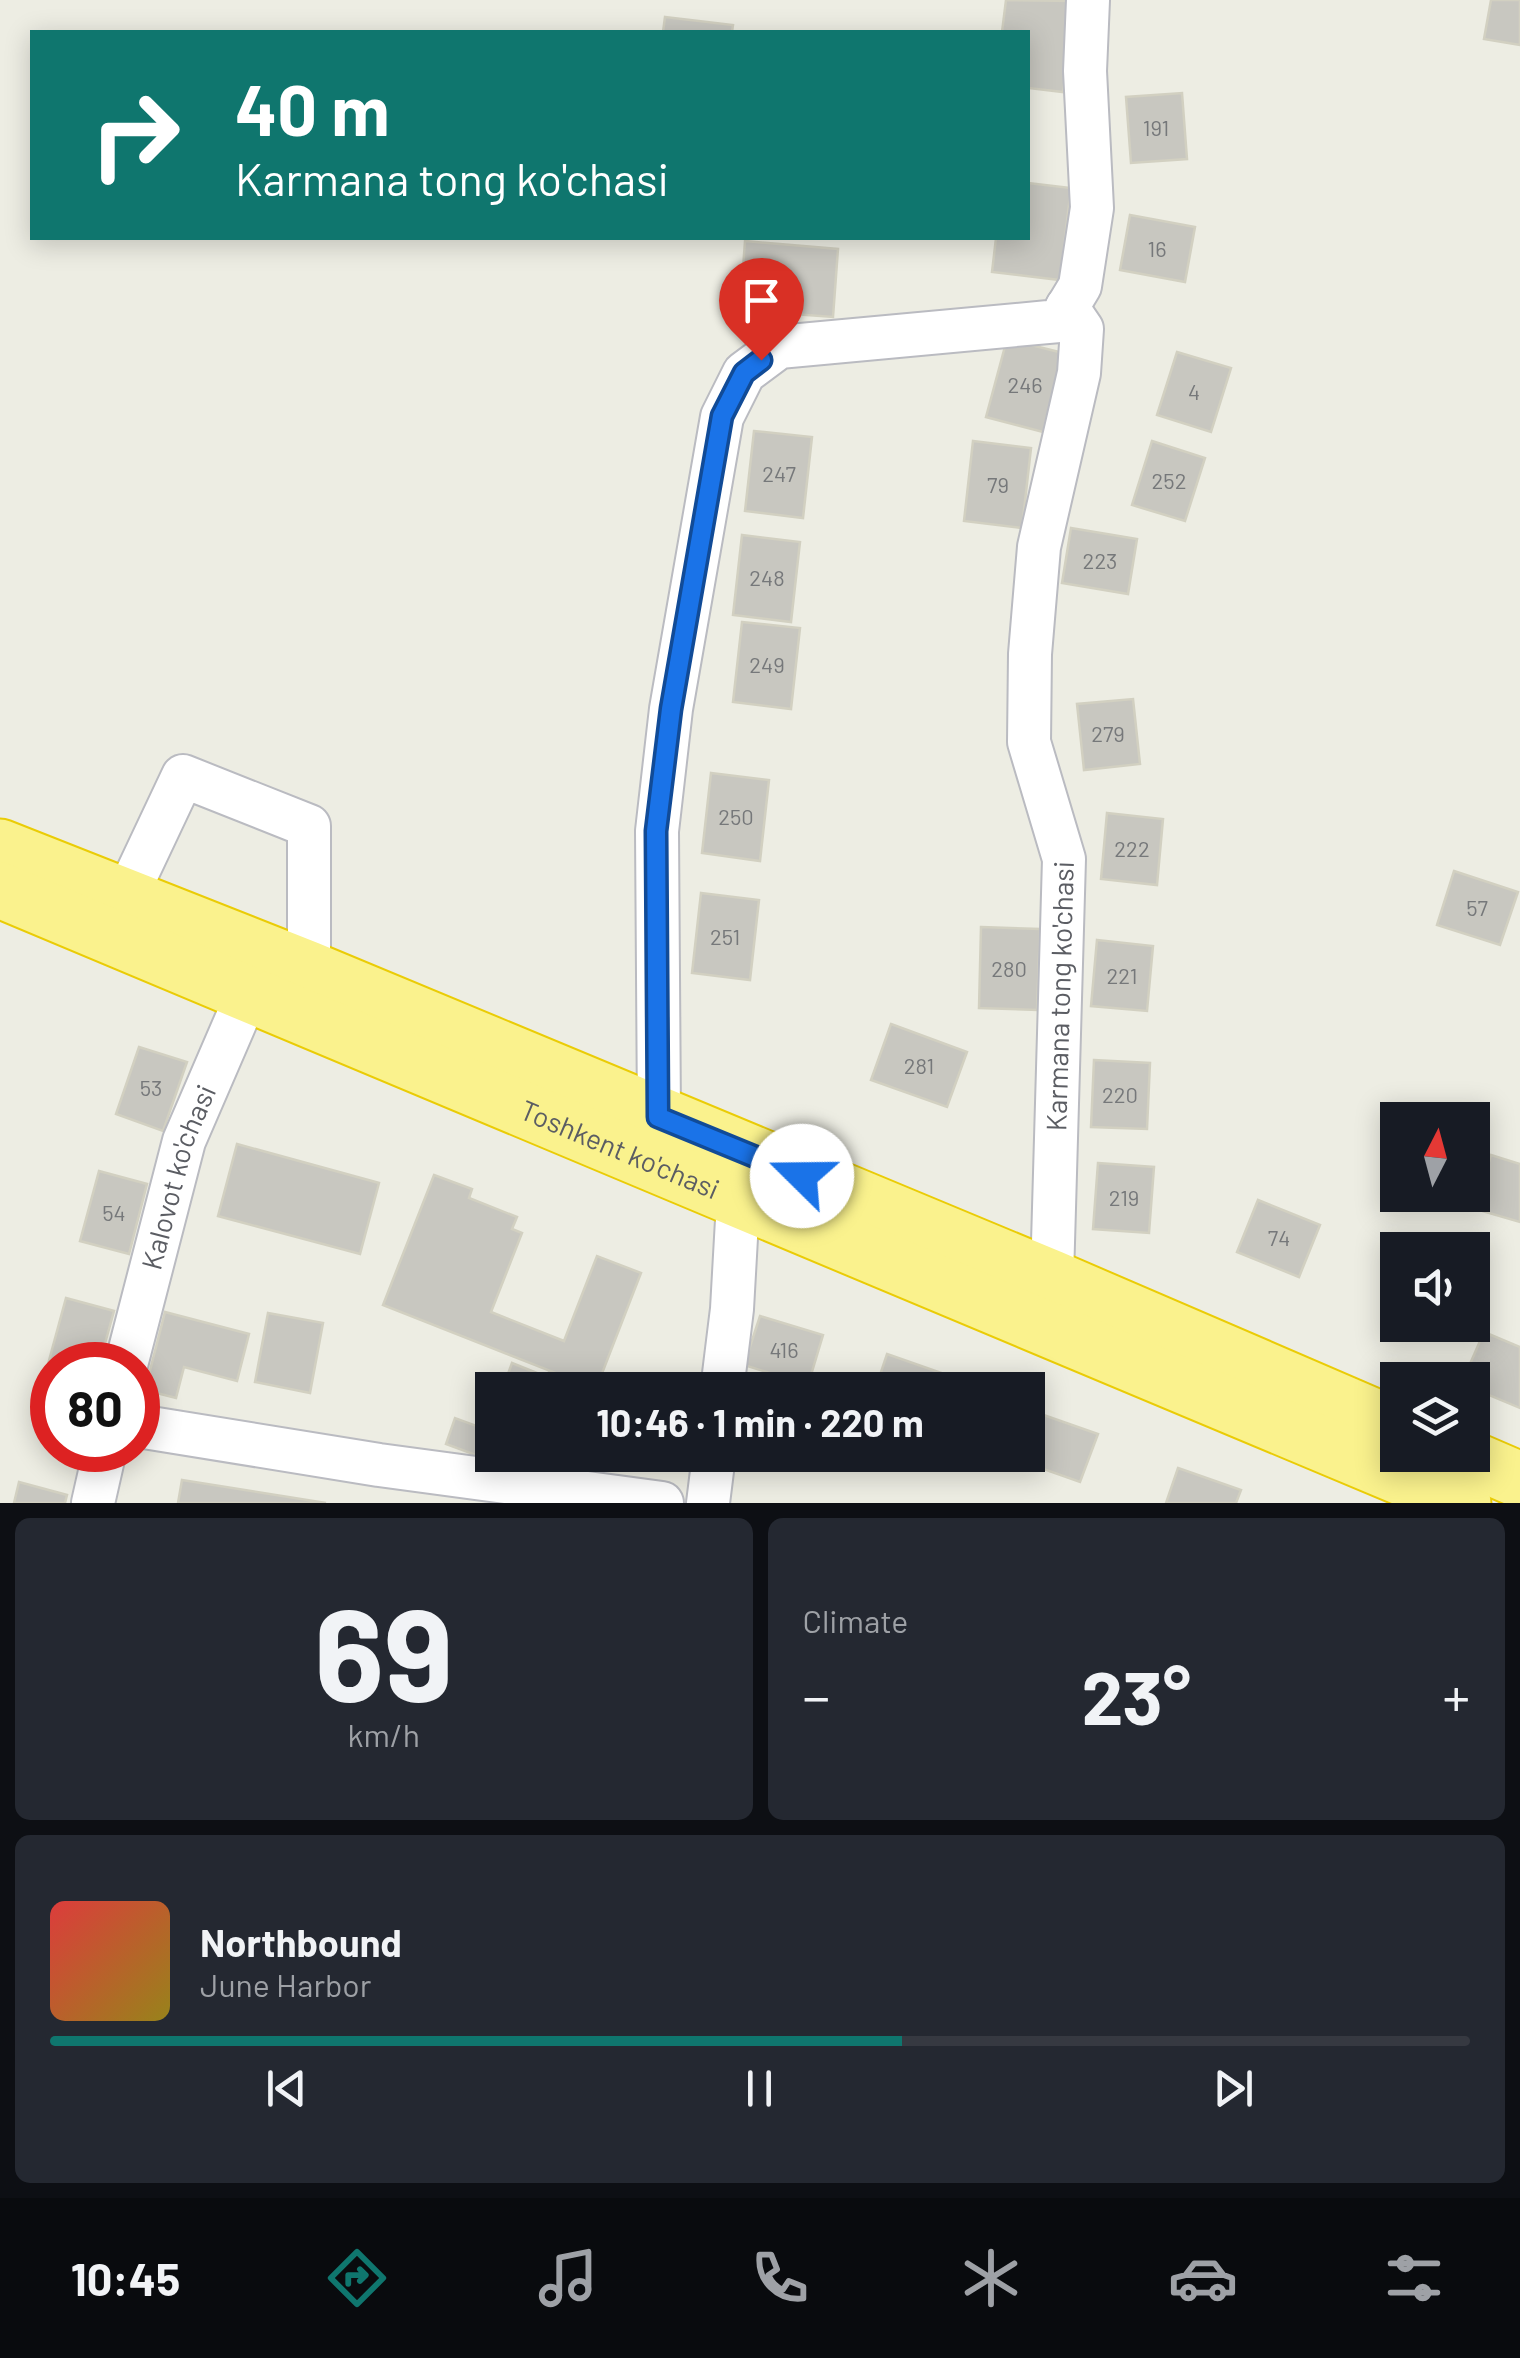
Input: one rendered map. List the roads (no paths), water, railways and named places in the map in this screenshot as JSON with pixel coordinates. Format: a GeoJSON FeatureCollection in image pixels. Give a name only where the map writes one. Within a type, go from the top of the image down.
{"type":"FeatureCollection","features":[{"type":"Feature","properties":{"kind":"highway","name":"Toshkent ko'chasi"},"geometry":{"type":"LineString","coordinates":[[0,847],[309,969],[1052,1278],[1380,1419]]}},
{"type":"Feature","properties":{"kind":"highway","name":"Toshkent ko'chasi"},"geometry":{"type":"LineString","coordinates":[[0,890],[1463,1503]]}},
{"type":"Feature","properties":{"kind":"highway"},"geometry":{"type":"LineString","coordinates":[[1490,1467],[1520,1480]]}},
{"type":"Feature","properties":{"kind":"street"},"geometry":{"type":"LineString","coordinates":[[658,1117],[656,831],[671,709],[722,416],[744,373],[779,347],[1059,320],[1080,286],[1092,208],[1085,70],[1088,0]]}},
{"type":"Feature","properties":{"kind":"street","name":"Karmana tong ko'chasi"},"geometry":{"type":"LineString","coordinates":[[1052,1278],[1064,859],[1029,742],[1030,654],[1039,547],[1078,373],[1082,329],[1067,306]]}},
{"type":"Feature","properties":{"kind":"street"},"geometry":{"type":"LineString","coordinates":[[125,899],[183,776],[309,826],[309,969]]}},
{"type":"Feature","properties":{"kind":"street","name":"Kalovot ko'chasi"},"geometry":{"type":"LineString","coordinates":[[132,1342],[184,1141],[247,995]]}},
{"type":"Feature","properties":{"kind":"street"},"geometry":{"type":"LineString","coordinates":[[724,1372],[738,1202]]}},
{"type":"Feature","properties":{"kind":"street"},"geometry":{"type":"LineString","coordinates":[[160,1430],[379,1465],[662,1503]]}},
{"type":"Feature","properties":{"kind":"street"},"geometry":{"type":"LineString","coordinates":[[93,1503],[101,1472]]}},
{"type":"Feature","properties":{"kind":"street"},"geometry":{"type":"LineString","coordinates":[[708,1503],[712,1472]]}}]}
